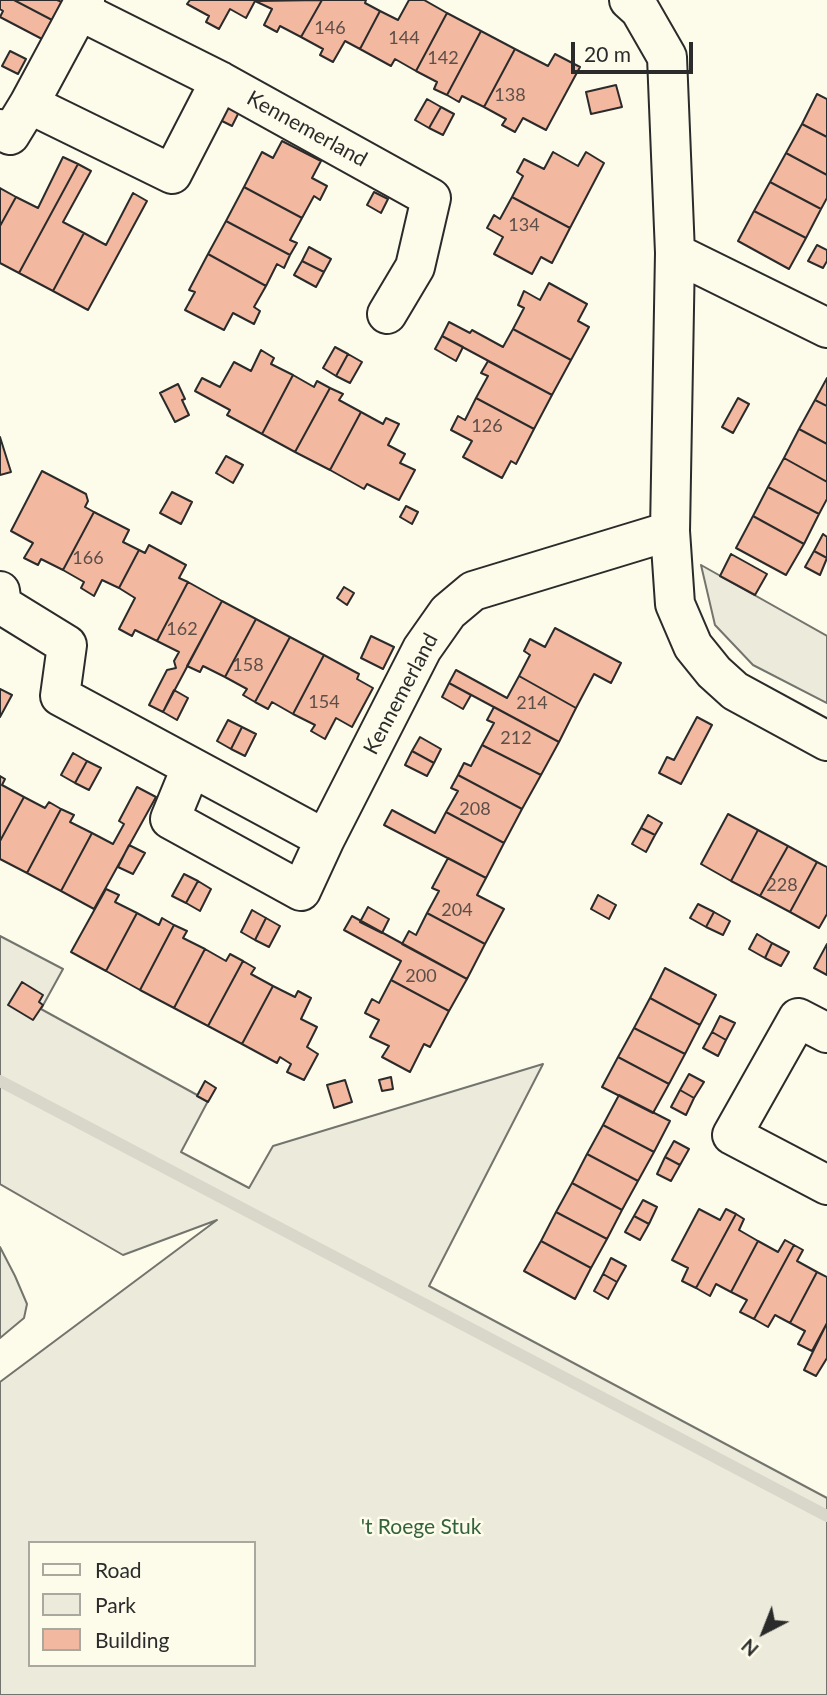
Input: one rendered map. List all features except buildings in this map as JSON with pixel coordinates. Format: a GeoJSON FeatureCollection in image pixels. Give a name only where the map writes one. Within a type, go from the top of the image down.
{"type":"FeatureCollection","features":[{"type":"Feature","properties":{"kind":"street"},"geometry":{"type":"LineString","coordinates":[[629,0],[640,10],[667,57],[675,253],[670,531],[676,604],[693,646],[714,672],[735,691],[827,741]]}},
{"type":"Feature","properties":{"kind":"street","name":"Kennemerland"},"geometry":{"type":"LineString","coordinates":[[0,129],[10,135],[83,5],[431,198],[415,267],[387,314]]}},
{"type":"Feature","properties":{"kind":"street"},"geometry":{"type":"LineString","coordinates":[[29,104],[172,174],[220,81]]}},
{"type":"Feature","properties":{"kind":"street"},"geometry":{"type":"LineString","coordinates":[[675,253],[827,328]]}},
{"type":"Feature","properties":{"kind":"street","name":"Kennemerland"},"geometry":{"type":"LineString","coordinates":[[191,768],[170,819],[301,891],[422,649],[448,612],[473,591],[670,531]]}},
{"type":"Feature","properties":{"kind":"street"},"geometry":{"type":"LineString","coordinates":[[0,591],[2,605],[67,645],[60,695],[325,839]]}},
{"type":"Feature","properties":{"kind":"street"},"geometry":{"type":"LineString","coordinates":[[827,1033],[798,1018],[732,1135],[827,1185]]}},
{"type":"Feature","properties":{"kind":"green space"},"geometry":{"type":"Polygon","coordinates":[[[701,565],[827,636],[827,703],[753,665],[715,625],[701,565]]]}},
{"type":"Feature","properties":{"kind":"green space","name":"'t Roege Stuk"},"geometry":{"type":"Polygon","coordinates":[[[0,936],[63,969],[41,1009],[208,1101],[181,1152],[249,1188],[273,1146],[543,1064],[429,1286],[827,1498],[827,1695],[0,1695],[0,1382],[217,1220],[123,1255],[0,1184],[0,936]]]}},
{"type":"Feature","properties":{"kind":"green space"},"geometry":{"type":"Polygon","coordinates":[[[0,1247],[27,1304],[24,1318],[0,1338],[0,1247]]]}},
{"type":"Feature","properties":{"kind":"waterway"},"geometry":{"type":"LineString","coordinates":[[0,1081],[827,1516]]}}]}
